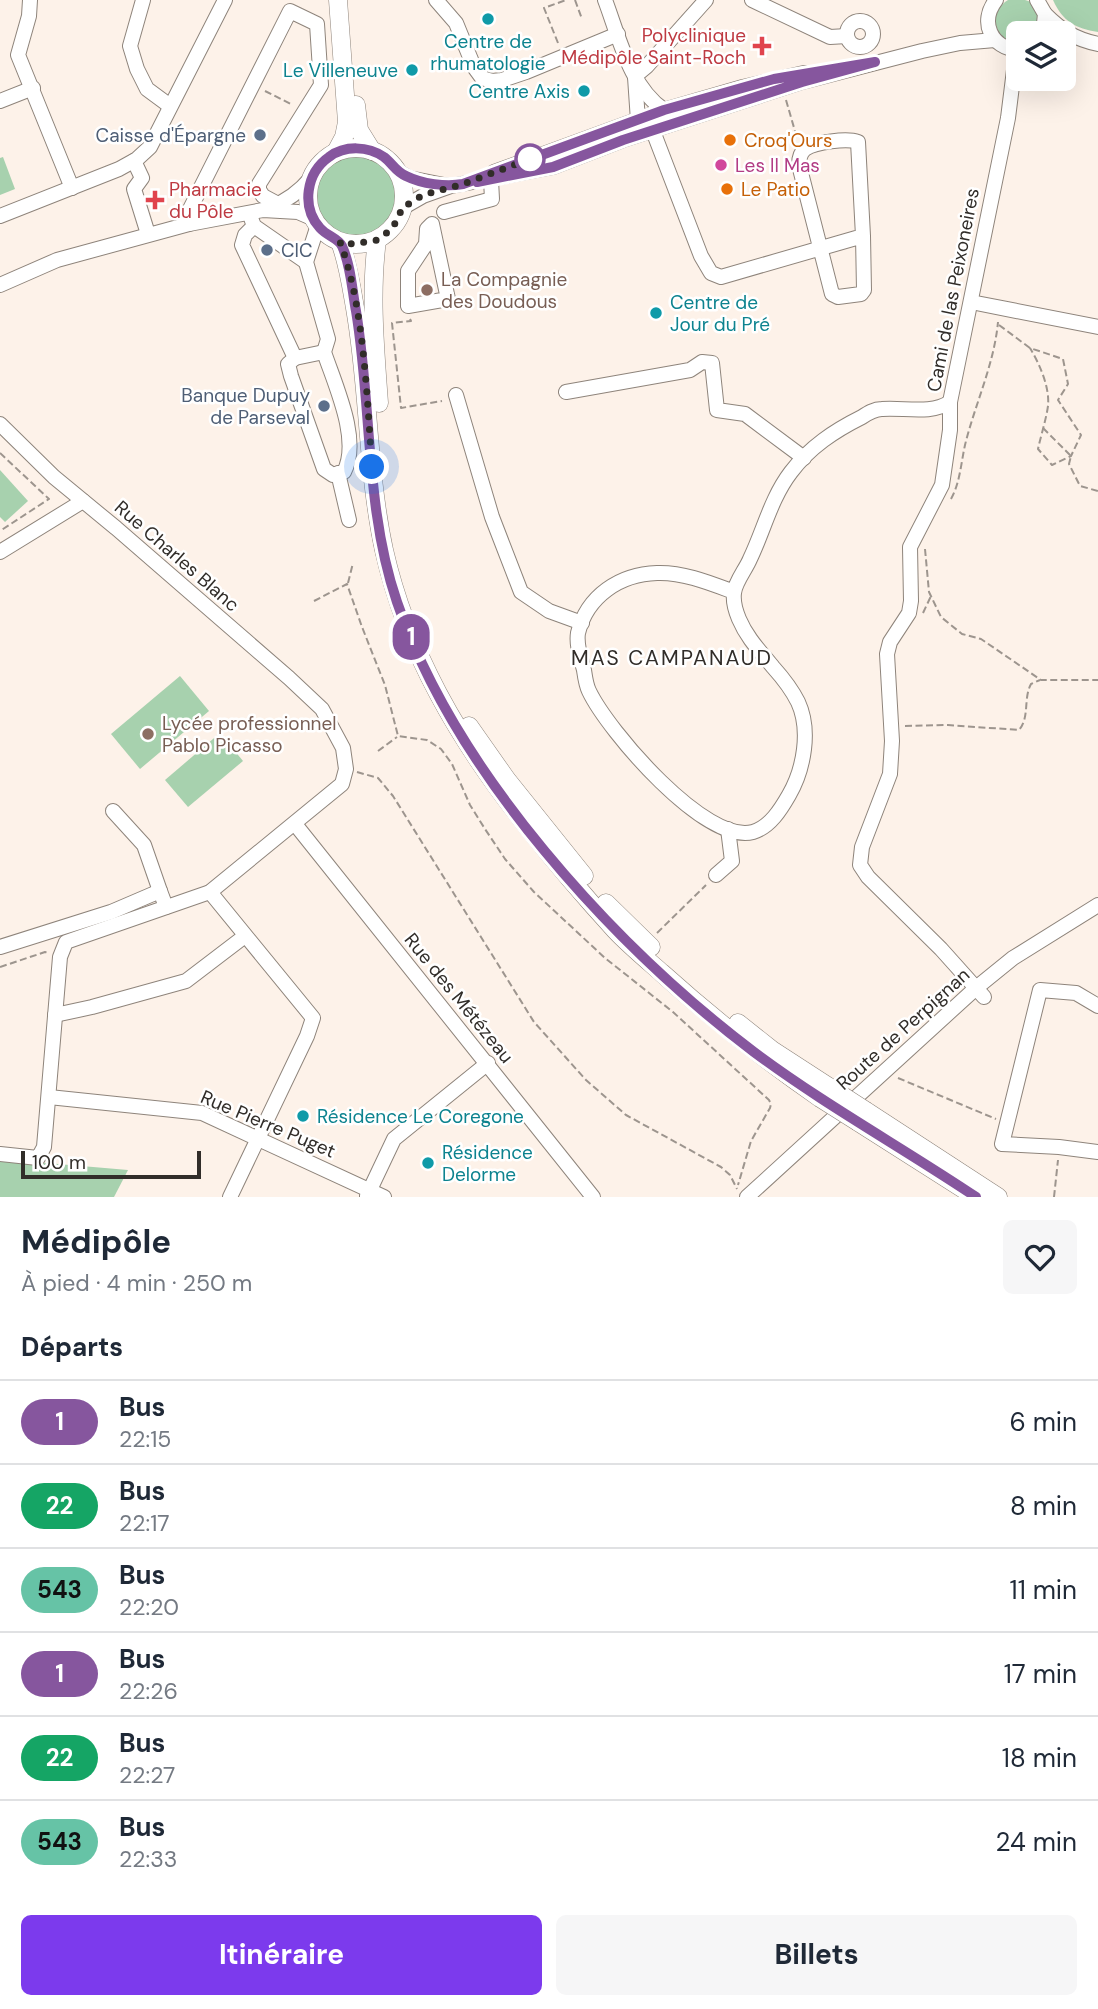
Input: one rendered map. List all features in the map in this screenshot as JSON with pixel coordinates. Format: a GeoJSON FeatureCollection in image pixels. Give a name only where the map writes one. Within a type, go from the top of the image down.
{"type":"FeatureCollection","features":[{"type":"Feature","properties":{"kind":"main road"},"geometry":{"type":"LineString","coordinates":[[336,152],[347,122],[338,0]]}},
{"type":"Feature","properties":{"kind":"main road"},"geometry":{"type":"LineString","coordinates":[[348,0],[359,130],[372,150],[386,159],[397,171],[402,183],[402,208],[397,221],[377,240],[352,244],[340,242],[324,232],[309,206],[308,192],[312,178],[317,167],[336,152],[348,149],[372,150]]}},
{"type":"Feature","properties":{"kind":"main road"},"geometry":{"type":"LineString","coordinates":[[377,240],[373,271],[373,322],[392,534],[409,601],[430,654],[462,716],[507,780],[609,907],[696,989],[824,1093]]}},
{"type":"Feature","properties":{"kind":"main road"},"geometry":{"type":"LineString","coordinates":[[340,242],[347,261],[359,332],[383,548],[396,600],[422,664],[459,733],[497,788],[548,853],[617,932],[753,1051],[998,1197]]}},
{"type":"Feature","properties":{"kind":"main road"},"geometry":{"type":"LineString","coordinates":[[862,1117],[976,1197]]}},
{"type":"Feature","properties":{"kind":"street"},"geometry":{"type":"LineString","coordinates":[[30,0],[29,16],[18,55],[72,188]]}},
{"type":"Feature","properties":{"kind":"street"},"geometry":{"type":"LineString","coordinates":[[144,0],[131,46],[137,69],[147,89],[170,106]]}},
{"type":"Feature","properties":{"kind":"street"},"geometry":{"type":"LineString","coordinates":[[0,216],[134,161],[150,146],[225,0]]}},
{"type":"Feature","properties":{"kind":"street"},"geometry":{"type":"LineString","coordinates":[[436,0],[456,23],[474,67],[482,78],[502,80],[618,34]]}},
{"type":"Feature","properties":{"kind":"street"},"geometry":{"type":"LineString","coordinates":[[605,0],[635,76],[651,100],[664,110]]}},
{"type":"Feature","properties":{"kind":"street"},"geometry":{"type":"LineString","coordinates":[[635,76],[706,0]]}},
{"type":"Feature","properties":{"kind":"street"},"geometry":{"type":"LineString","coordinates":[[752,0],[830,37],[847,36]]}},
{"type":"Feature","properties":{"kind":"street"},"geometry":{"type":"LineString","coordinates":[[960,43],[980,29],[996,0]]}},
{"type":"Feature","properties":{"kind":"street"},"geometry":{"type":"LineString","coordinates":[[1037,0],[1045,15],[1061,30],[1076,39],[1098,44]]}},
{"type":"Feature","properties":{"kind":"street"},"geometry":{"type":"LineString","coordinates":[[189,225],[189,211],[290,11],[317,24],[321,85],[259,184],[263,196],[278,204]]}},
{"type":"Feature","properties":{"kind":"street"},"geometry":{"type":"LineString","coordinates":[[1044,21],[1045,15]]}},
{"type":"Feature","properties":{"kind":"street"},"geometry":{"type":"LineString","coordinates":[[988,16],[990,33],[995,40],[1006,45]]}},
{"type":"Feature","properties":{"kind":"street"},"geometry":{"type":"LineString","coordinates":[[397,171],[409,178],[456,185],[553,167],[802,82],[960,43],[995,40]]}},
{"type":"Feature","properties":{"kind":"street"},"geometry":{"type":"LineString","coordinates":[[1076,44],[1098,44]]}},
{"type":"Feature","properties":{"kind":"street"},"geometry":{"type":"LineString","coordinates":[[402,208],[423,195],[664,110],[774,79],[875,62]]}},
{"type":"Feature","properties":{"kind":"street"},"geometry":{"type":"LineString","coordinates":[[635,76],[638,121]]}},
{"type":"Feature","properties":{"kind":"street"},"geometry":{"type":"LineString","coordinates":[[0,101],[33,88]]}},
{"type":"Feature","properties":{"kind":"street","name":"Cami de las Peixoneires"},"geometry":{"type":"LineString","coordinates":[[980,992],[868,877],[860,865],[862,847],[890,774],[891,726],[887,654],[890,642],[909,613],[910,547],[942,485],[950,430],[950,402],[1012,91]]}},
{"type":"Feature","properties":{"kind":"street"},"geometry":{"type":"LineString","coordinates":[[653,131],[664,110]]}},
{"type":"Feature","properties":{"kind":"street"},"geometry":{"type":"LineString","coordinates":[[638,121],[653,131],[701,256],[711,273],[721,277],[863,236]]}},
{"type":"Feature","properties":{"kind":"street"},"geometry":{"type":"LineString","coordinates":[[844,139],[858,142],[863,236],[864,290],[858,295],[838,297],[832,294],[799,165],[802,153],[809,147],[844,139]]}},
{"type":"Feature","properties":{"kind":"street"},"geometry":{"type":"LineString","coordinates":[[134,161],[142,178],[134,189],[148,234]]}},
{"type":"Feature","properties":{"kind":"street"},"geometry":{"type":"LineString","coordinates":[[295,358],[242,245],[256,216],[303,188],[312,178]]}},
{"type":"Feature","properties":{"kind":"street"},"geometry":{"type":"LineString","coordinates":[[443,212],[492,199],[491,180]]}},
{"type":"Feature","properties":{"kind":"street"},"geometry":{"type":"LineString","coordinates":[[432,224],[447,299],[410,306],[408,271],[426,244],[427,229],[443,212],[456,185]]}},
{"type":"Feature","properties":{"kind":"street"},"geometry":{"type":"LineString","coordinates":[[0,285],[57,260],[148,234],[189,225],[298,212],[316,222],[306,262],[328,339],[324,352],[348,426],[350,460],[344,472],[332,475],[324,470],[288,366],[295,358],[324,352]]}},
{"type":"Feature","properties":{"kind":"street"},"geometry":{"type":"LineString","coordinates":[[256,216],[306,262]]}},
{"type":"Feature","properties":{"kind":"street"},"geometry":{"type":"LineString","coordinates":[[971,302],[1098,327]]}},
{"type":"Feature","properties":{"kind":"street"},"geometry":{"type":"LineString","coordinates":[[566,392],[690,370],[702,362],[712,363],[717,410],[745,414],[804,458]]}},
{"type":"Feature","properties":{"kind":"street"},"geometry":{"type":"LineString","coordinates":[[456,397],[492,517],[521,592],[549,611],[582,623]]}},
{"type":"Feature","properties":{"kind":"street"},"geometry":{"type":"LineString","coordinates":[[734,592],[701,579],[658,573],[627,578],[609,586],[587,613],[578,635],[578,649],[589,690],[611,725],[649,770],[679,799],[720,828],[739,834],[755,832],[771,822],[796,782],[803,762],[805,736],[799,703],[746,635],[737,613],[734,592],[752,557],[772,504],[791,472],[832,432],[877,409],[929,409],[950,402]]}},
{"type":"Feature","properties":{"kind":"street","name":"Rue Charles Blanc"},"geometry":{"type":"LineString","coordinates":[[0,424],[54,477],[322,709],[343,748],[346,769]]}},
{"type":"Feature","properties":{"kind":"street"},"geometry":{"type":"LineString","coordinates":[[338,473],[349,520]]}},
{"type":"Feature","properties":{"kind":"street"},"geometry":{"type":"LineString","coordinates":[[0,552],[83,501]]}},
{"type":"Feature","properties":{"kind":"street"},"geometry":{"type":"LineString","coordinates":[[0,1154],[38,1158],[44,1147],[60,957],[66,942],[210,892],[342,784],[346,769]]}},
{"type":"Feature","properties":{"kind":"street"},"geometry":{"type":"LineString","coordinates":[[113,811],[144,845],[166,907]]}},
{"type":"Feature","properties":{"kind":"street","name":"Rue des Métézeau"},"geometry":{"type":"LineString","coordinates":[[295,824],[593,1197]]}},
{"type":"Feature","properties":{"kind":"street"},"geometry":{"type":"LineString","coordinates":[[716,875],[732,861],[728,830]]}},
{"type":"Feature","properties":{"kind":"street"},"geometry":{"type":"LineString","coordinates":[[0,947],[111,912],[159,891]]}},
{"type":"Feature","properties":{"kind":"street"},"geometry":{"type":"LineString","coordinates":[[210,892],[313,1018],[307,1036],[230,1197]]}},
{"type":"Feature","properties":{"kind":"street","name":"Route de Perpignan"},"geometry":{"type":"LineString","coordinates":[[742,1193],[980,992],[1013,958],[1098,905]]}},
{"type":"Feature","properties":{"kind":"street"},"geometry":{"type":"LineString","coordinates":[[55,1015],[186,981],[245,936]]}},
{"type":"Feature","properties":{"kind":"street"},"geometry":{"type":"LineString","coordinates":[[1098,1006],[1076,993],[1040,990],[1002,1144],[1098,1152]]}},
{"type":"Feature","properties":{"kind":"street"},"geometry":{"type":"LineString","coordinates":[[368,1193],[394,1139],[488,1063]]}},
{"type":"Feature","properties":{"kind":"street","name":"Rue Pierre Puget"},"geometry":{"type":"LineString","coordinates":[[49,1097],[202,1113],[259,1137],[368,1193],[384,1197]]}},
{"type":"Feature","properties":{"kind":"path"},"geometry":{"type":"LineString","coordinates":[[563,57],[544,8],[566,0]]}},
{"type":"Feature","properties":{"kind":"path"},"geometry":{"type":"LineString","coordinates":[[575,0],[582,19]]}},
{"type":"Feature","properties":{"kind":"path"},"geometry":{"type":"LineString","coordinates":[[253,85],[304,111]]}},
{"type":"Feature","properties":{"kind":"path"},"geometry":{"type":"LineString","coordinates":[[790,113],[802,153]]}},
{"type":"Feature","properties":{"kind":"path"},"geometry":{"type":"LineString","coordinates":[[410,306],[411,321],[392,323],[401,408],[456,397]]}},
{"type":"Feature","properties":{"kind":"path"},"geometry":{"type":"LineString","coordinates":[[946,507],[956,490],[965,444],[995,349],[998,307]]}},
{"type":"Feature","properties":{"kind":"path"},"geometry":{"type":"LineString","coordinates":[[998,324],[1030,348],[1063,359],[1068,384],[1058,400],[1081,435],[1069,464],[1080,486],[1098,491]]}},
{"type":"Feature","properties":{"kind":"path"},"geometry":{"type":"LineString","coordinates":[[1030,348],[1045,383],[1048,403],[1038,449],[1052,466],[1071,456]]}},
{"type":"Feature","properties":{"kind":"path"},"geometry":{"type":"LineString","coordinates":[[1042,428],[1071,456]]}},
{"type":"Feature","properties":{"kind":"path"},"geometry":{"type":"LineString","coordinates":[[0,453],[49,499],[0,531]]}},
{"type":"Feature","properties":{"kind":"path"},"geometry":{"type":"LineString","coordinates":[[926,545],[924,556],[929,592],[941,617],[962,634],[981,639],[1041,680]]}},
{"type":"Feature","properties":{"kind":"path"},"geometry":{"type":"LineString","coordinates":[[353,563],[347,584],[386,685],[398,736]]}},
{"type":"Feature","properties":{"kind":"path"},"geometry":{"type":"LineString","coordinates":[[314,601],[347,584]]}},
{"type":"Feature","properties":{"kind":"path"},"geometry":{"type":"LineString","coordinates":[[891,726],[948,725],[1019,730],[1023,727],[1027,691],[1031,684],[1041,680],[1098,680]]}},
{"type":"Feature","properties":{"kind":"path"},"geometry":{"type":"LineString","coordinates":[[378,751],[398,736],[427,740],[441,749],[452,764],[470,805],[485,829],[505,859],[534,892],[605,958],[673,1012],[769,1100],[770,1108],[751,1140],[742,1193],[738,1197]]}},
{"type":"Feature","properties":{"kind":"path"},"geometry":{"type":"LineString","coordinates":[[346,769],[378,778],[393,796],[534,1022],[586,1080],[626,1115],[721,1167],[742,1193]]}},
{"type":"Feature","properties":{"kind":"path"},"geometry":{"type":"LineString","coordinates":[[646,943],[716,875]]}},
{"type":"Feature","properties":{"kind":"path"},"geometry":{"type":"LineString","coordinates":[[0,967],[45,951],[60,957]]}},
{"type":"Feature","properties":{"kind":"path"},"geometry":{"type":"LineString","coordinates":[[893,1076],[1008,1124]]}},
{"type":"Feature","properties":{"kind":"path"},"geometry":{"type":"LineString","coordinates":[[1054,1197],[1059,1147]]}},
{"type":"Feature","properties":{"kind":"green space"},"geometry":{"type":"Polygon","coordinates":[[[1008,0],[1030,2],[1036,9],[1038,21],[1006,21],[1006,38],[1003,37],[996,25],[997,12],[1008,0]]]}},
{"type":"Feature","properties":{"kind":"green space"},"geometry":{"type":"Polygon","coordinates":[[[1053,0],[1098,0],[1098,32],[1076,25],[1076,21],[1068,21],[1053,0]]]}},
{"type":"Feature","properties":{"kind":"green space"},"geometry":{"type":"Polygon","coordinates":[[[356,156],[371,159],[384,168],[393,181],[396,196],[393,211],[384,224],[371,233],[356,236],[341,233],[328,224],[319,211],[316,196],[319,181],[328,168],[341,159],[356,156]]]}},
{"type":"Feature","properties":{"kind":"green space"},"geometry":{"type":"Polygon","coordinates":[[[3,157],[15,189],[0,195],[0,158],[3,157]]]}},
{"type":"Feature","properties":{"kind":"green space"},"geometry":{"type":"Polygon","coordinates":[[[0,470],[28,501],[5,522],[0,517],[0,470]]]}},
{"type":"Feature","properties":{"kind":"green space"},"geometry":{"type":"Polygon","coordinates":[[[180,676],[209,711],[140,769],[111,734],[180,676]]]}},
{"type":"Feature","properties":{"kind":"green space"},"geometry":{"type":"Polygon","coordinates":[[[220,733],[243,761],[188,807],[165,780],[220,733]]]}},
{"type":"Feature","properties":{"kind":"green space"},"geometry":{"type":"Polygon","coordinates":[[[0,1159],[128,1170],[114,1197],[0,1197],[0,1159]]]}},
{"type":"Feature","properties":{"kind":"bus line","name":"1"},"geometry":{"type":"LineString","coordinates":[[477,182],[553,167],[623,140],[802,82],[875,62],[774,79],[664,110],[463,184],[451,186],[409,178],[372,150],[360,148],[336,152],[317,167],[308,192],[309,206],[314,219],[324,232],[340,242],[347,261],[359,332],[383,548],[396,600],[422,664],[459,733],[497,788],[599,912],[617,932],[687,995],[753,1051],[820,1098],[976,1197]]}},
{"type":"Feature","properties":{"kind":"place","name":"Centre de rhumatologie"},"geometry":{"type":"Point","coordinates":[488,19]}},
{"type":"Feature","properties":{"kind":"place","name":"Polyclinique Médipôle Saint-Roch"},"geometry":{"type":"Point","coordinates":[762,46]}},
{"type":"Feature","properties":{"kind":"place","name":"Le Villeneuve"},"geometry":{"type":"Point","coordinates":[412,70]}},
{"type":"Feature","properties":{"kind":"place","name":"Centre Axis"},"geometry":{"type":"Point","coordinates":[584,91]}},
{"type":"Feature","properties":{"kind":"place","name":"Caisse d'Épargne"},"geometry":{"type":"Point","coordinates":[260,135]}},
{"type":"Feature","properties":{"kind":"place","name":"Croq'Ours"},"geometry":{"type":"Point","coordinates":[730,140]}},
{"type":"Feature","properties":{"kind":"place","name":"Les II Mas"},"geometry":{"type":"Point","coordinates":[721,165]}},
{"type":"Feature","properties":{"kind":"place","name":"Le Patio"},"geometry":{"type":"Point","coordinates":[727,189]}},
{"type":"Feature","properties":{"kind":"place","name":"Pharmacie du Pôle"},"geometry":{"type":"Point","coordinates":[155,200]}},
{"type":"Feature","properties":{"kind":"place","name":"CIC"},"geometry":{"type":"Point","coordinates":[267,250]}},
{"type":"Feature","properties":{"kind":"place","name":"La Compagnie des Doudous"},"geometry":{"type":"Point","coordinates":[427,290]}},
{"type":"Feature","properties":{"kind":"place","name":"Centre de Jour du Pré"},"geometry":{"type":"Point","coordinates":[656,313]}},
{"type":"Feature","properties":{"kind":"place","name":"Banque Dupuy de Parseval"},"geometry":{"type":"Point","coordinates":[324,406]}},
{"type":"Feature","properties":{"kind":"place","name":"Lycée professionnel Pablo Picasso"},"geometry":{"type":"Point","coordinates":[148,734]}},
{"type":"Feature","properties":{"kind":"place","name":"Résidence Le Coregone"},"geometry":{"type":"Point","coordinates":[303,1116]}},
{"type":"Feature","properties":{"kind":"place","name":"Résidence Delorme"},"geometry":{"type":"Point","coordinates":[428,1163]}},
{"type":"Feature","properties":{"kind":"district","name":"MAS CAMPANAUD"},"geometry":{"type":"Point","coordinates":[672,658]}},
{"type":"Feature","properties":{"kind":"route"},"geometry":{"type":"LineString","coordinates":[[372,467],[359,332],[347,261],[340,242],[365,244],[377,240],[397,221],[402,208],[423,195],[463,184],[530,159]]}}]}
